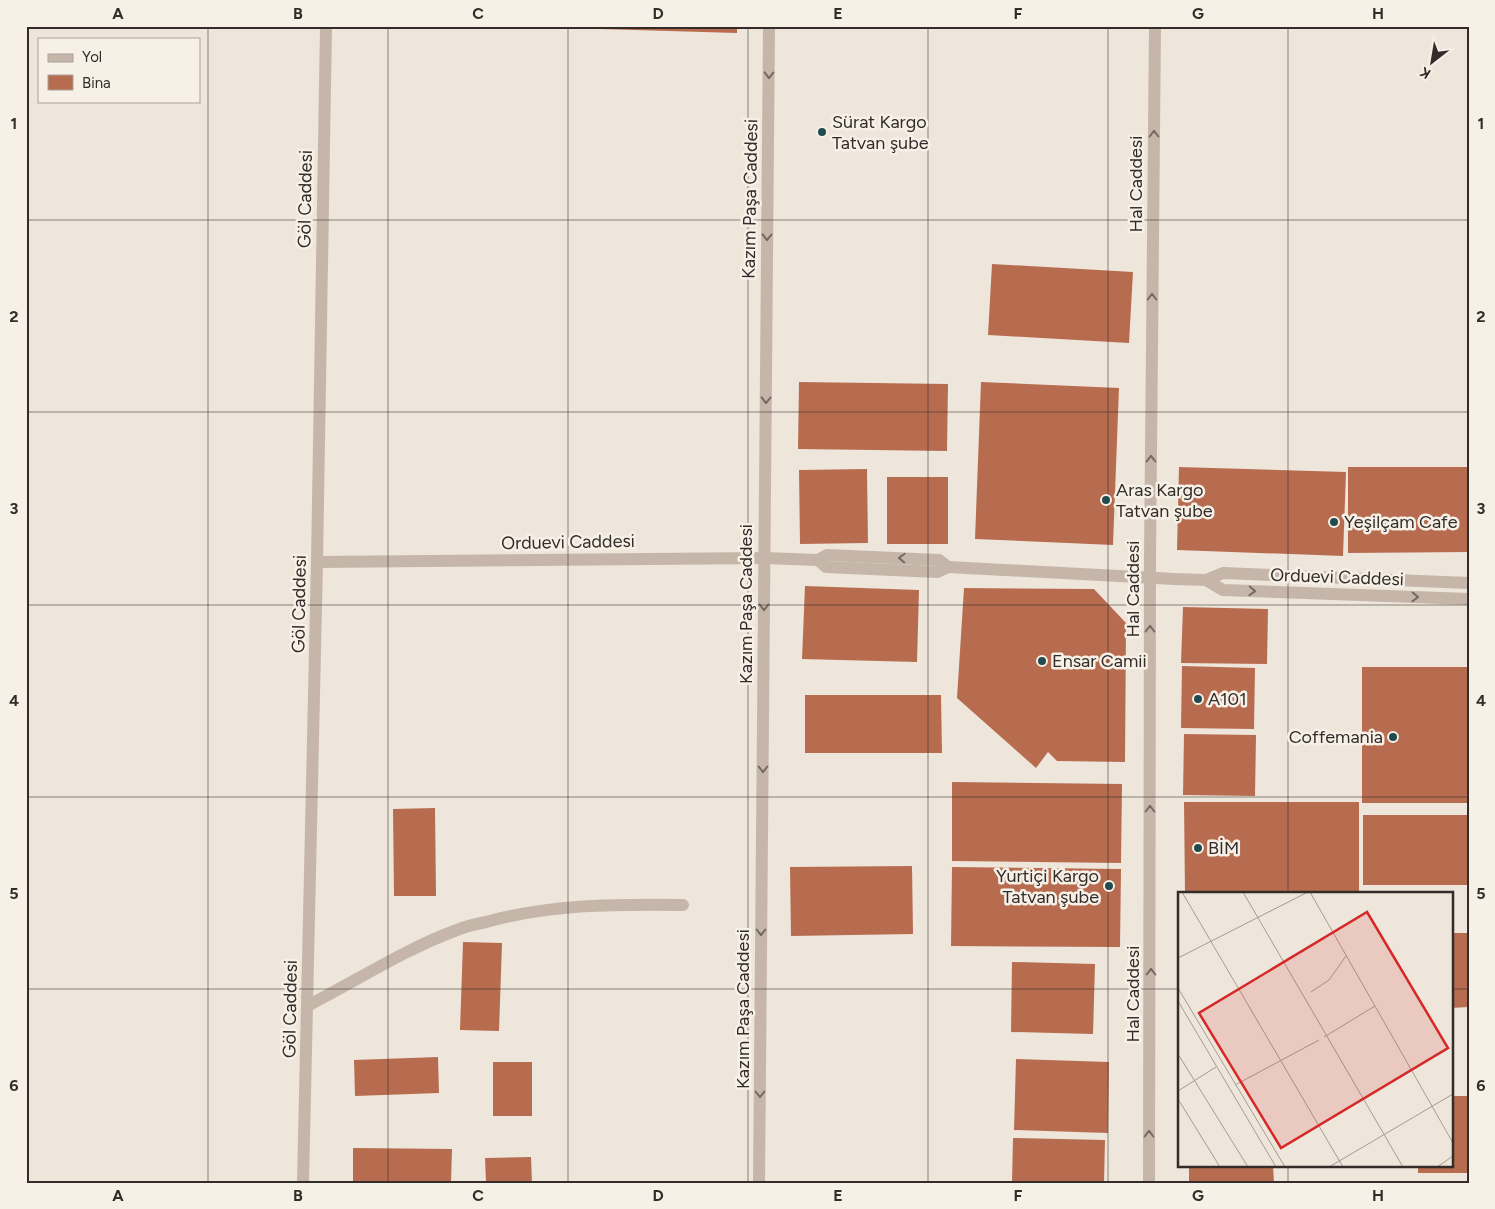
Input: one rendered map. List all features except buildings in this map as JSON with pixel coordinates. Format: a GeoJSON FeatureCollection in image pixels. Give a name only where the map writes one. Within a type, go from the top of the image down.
{"type":"FeatureCollection","features":[{"type":"Feature","properties":{"kind":"street","name":"Göl Caddesi"},"geometry":{"type":"LineString","coordinates":[[304,1183],[326,26]]}},
{"type":"Feature","properties":{"kind":"street","name":"Kazım Paşa Caddesi"},"geometry":{"type":"LineString","coordinates":[[759,1183],[769,26]]}},
{"type":"Feature","properties":{"kind":"street","name":"Hal Caddesi"},"geometry":{"type":"LineString","coordinates":[[1149,1183],[1155,26]]}},
{"type":"Feature","properties":{"kind":"street","name":"Orduevi Caddesi"},"geometry":{"type":"LineString","coordinates":[[317,562],[764,558],[818,560],[826,567],[936,572],[948,567],[1206,580],[1223,573],[1469,583]]}},
{"type":"Feature","properties":{"kind":"street","name":"Orduevi Caddesi"},"geometry":{"type":"LineString","coordinates":[[1206,580],[1223,590],[1469,599]]}},
{"type":"Feature","properties":{"kind":"street"},"geometry":{"type":"LineString","coordinates":[[307,1006],[397,957],[457,930],[512,914],[568,907],[614,904],[683,905]]}},
{"type":"Feature","properties":{"kind":"place","name":"Sürat Kargo Tatvan şube"},"geometry":{"type":"Point","coordinates":[822,132]}},
{"type":"Feature","properties":{"kind":"place","name":"Aras Kargo Tatvan şube"},"geometry":{"type":"Point","coordinates":[1106,500]}},
{"type":"Feature","properties":{"kind":"place","name":"Yeşilçam Cafe"},"geometry":{"type":"Point","coordinates":[1334,522]}},
{"type":"Feature","properties":{"kind":"place","name":"Ensar Camii"},"geometry":{"type":"Point","coordinates":[1042,661]}},
{"type":"Feature","properties":{"kind":"place","name":"A101"},"geometry":{"type":"Point","coordinates":[1198,699]}},
{"type":"Feature","properties":{"kind":"place","name":"Coffemania"},"geometry":{"type":"Point","coordinates":[1393,737]}},
{"type":"Feature","properties":{"kind":"place","name":"BİM"},"geometry":{"type":"Point","coordinates":[1198,848]}},
{"type":"Feature","properties":{"kind":"place","name":"Yurtiçi Kargo Tatvan şube"},"geometry":{"type":"Point","coordinates":[1109,886]}}]}
